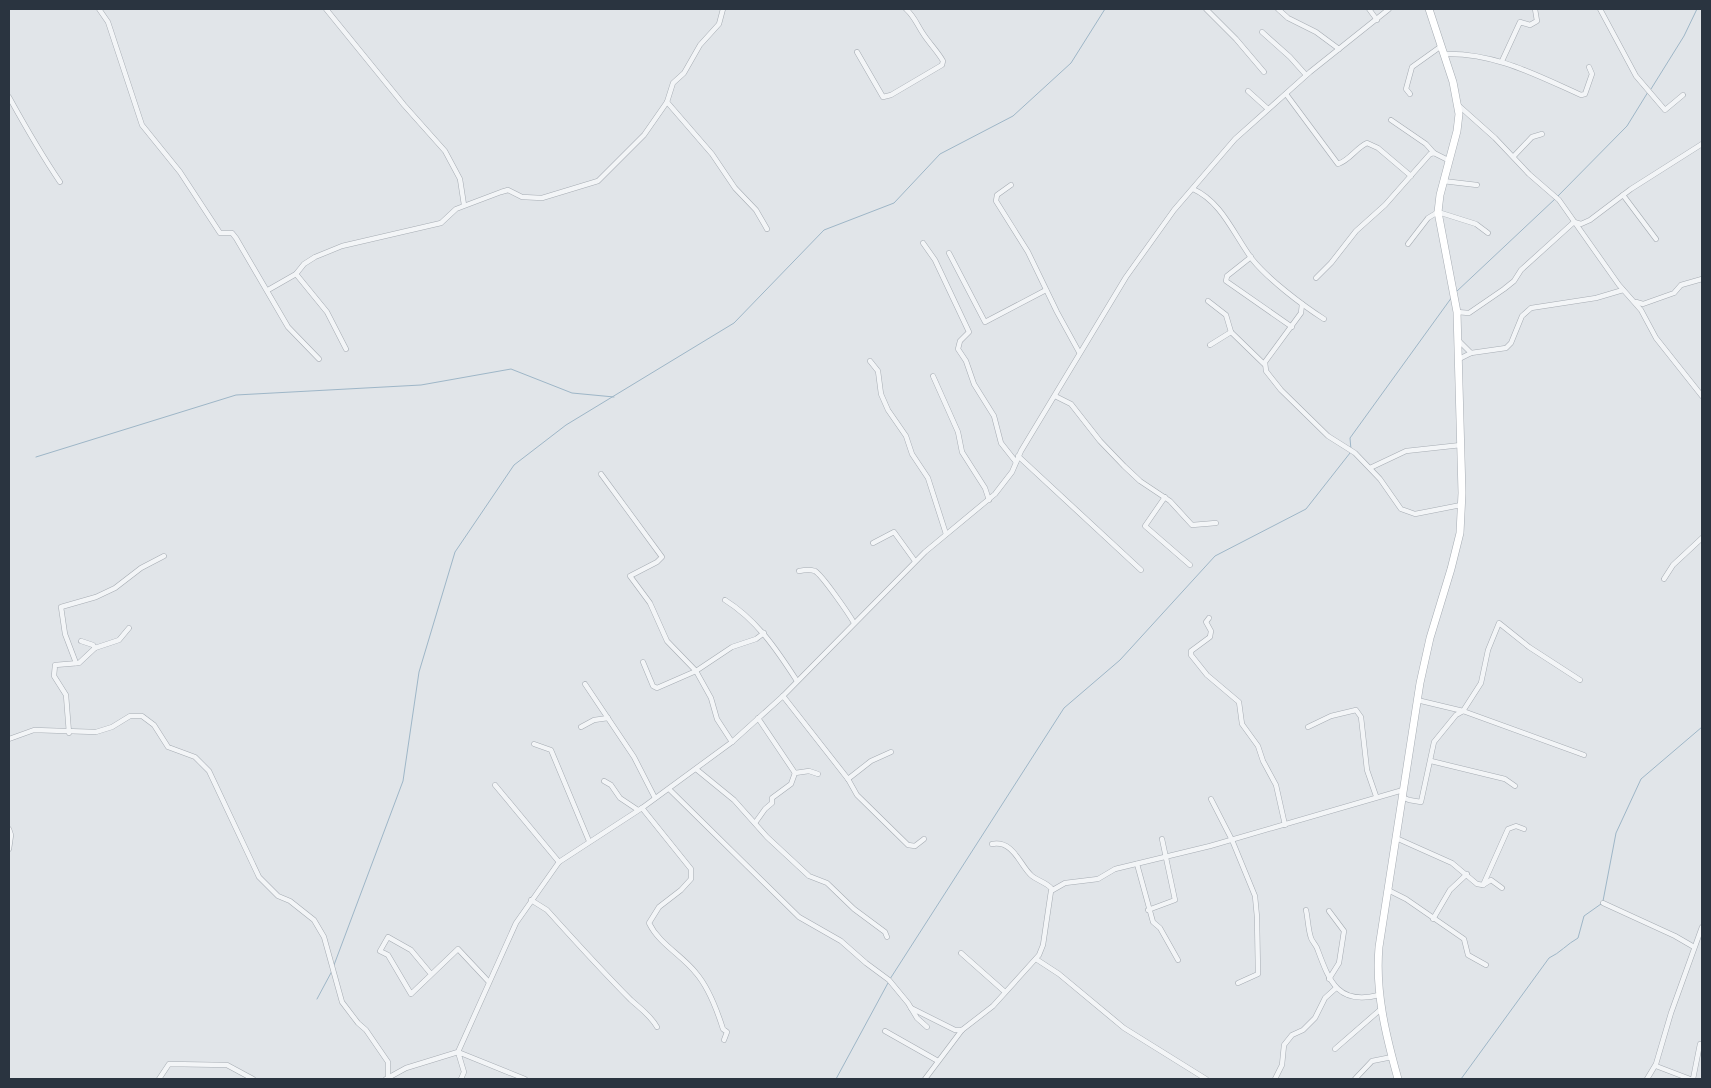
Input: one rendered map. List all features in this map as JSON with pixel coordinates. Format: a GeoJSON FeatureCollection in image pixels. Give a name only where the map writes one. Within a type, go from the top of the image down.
{"type":"FeatureCollection","features":[{"type":"Feature","properties":{"kind":"main road"},"geometry":{"type":"LineString","coordinates":[[1398,1079],[1381,1009],[1377,968],[1417,700],[1430,638],[1452,569],[1460,532],[1461,505],[1457,312],[1438,212],[1443,181],[1457,131],[1458,105],[1453,82],[1429,9]]}},
{"type":"Feature","properties":{"kind":"street"},"geometry":{"type":"LineString","coordinates":[[98,9],[108,22],[114,38],[117,55],[142,125],[180,172],[220,233],[232,233],[236,238],[288,327],[319,359]]}},
{"type":"Feature","properties":{"kind":"street"},"geometry":{"type":"LineString","coordinates":[[326,9],[404,106],[445,151],[460,179],[464,205]]}},
{"type":"Feature","properties":{"kind":"street"},"geometry":{"type":"LineString","coordinates":[[268,290],[296,274],[304,264],[321,254],[342,246],[441,223],[452,211],[464,205],[508,190],[522,197],[551,197],[598,181],[644,135],[667,102],[673,82],[684,73],[700,45],[719,24],[723,9]]}},
{"type":"Feature","properties":{"kind":"street"},"geometry":{"type":"LineString","coordinates":[[857,52],[883,97],[890,95],[942,65],[943,61],[939,54],[921,30],[915,18],[906,9]]}},
{"type":"Feature","properties":{"kind":"street"},"geometry":{"type":"LineString","coordinates":[[1206,9],[1236,38],[1264,72]]}},
{"type":"Feature","properties":{"kind":"street"},"geometry":{"type":"LineString","coordinates":[[1278,9],[1288,18],[1316,32],[1339,49]]}},
{"type":"Feature","properties":{"kind":"street"},"geometry":{"type":"LineString","coordinates":[[1369,9],[1377,20]]}},
{"type":"Feature","properties":{"kind":"street"},"geometry":{"type":"LineString","coordinates":[[461,1079],[464,1072],[458,1052],[488,981],[516,923],[559,862],[640,809],[732,742],[783,696],[915,561],[989,500],[1008,479],[1018,456],[1055,396],[1079,352],[1149,243],[1227,147],[1306,75],[1389,9]]}},
{"type":"Feature","properties":{"kind":"street"},"geometry":{"type":"LineString","coordinates":[[1502,61],[1520,22],[1530,25],[1537,21],[1535,9]]}},
{"type":"Feature","properties":{"kind":"street"},"geometry":{"type":"LineString","coordinates":[[1600,9],[1636,76],[1665,110],[1683,95]]}},
{"type":"Feature","properties":{"kind":"street"},"geometry":{"type":"LineString","coordinates":[[1262,32],[1290,57],[1306,75]]}},
{"type":"Feature","properties":{"kind":"street"},"geometry":{"type":"LineString","coordinates":[[1410,94],[1406,88],[1412,66],[1442,51],[1502,61],[1581,95],[1585,94],[1592,74],[1589,67]]}},
{"type":"Feature","properties":{"kind":"street"},"geometry":{"type":"LineString","coordinates":[[1248,91],[1268,109]]}},
{"type":"Feature","properties":{"kind":"street"},"geometry":{"type":"LineString","coordinates":[[1286,94],[1338,164],[1345,161],[1359,147],[1367,143],[1378,148],[1411,176]]}},
{"type":"Feature","properties":{"kind":"street"},"geometry":{"type":"LineString","coordinates":[[9,97],[19,112],[30,138],[60,182]]}},
{"type":"Feature","properties":{"kind":"street"},"geometry":{"type":"LineString","coordinates":[[667,102],[712,154],[735,188],[756,210],[767,229]]}},
{"type":"Feature","properties":{"kind":"street"},"geometry":{"type":"LineString","coordinates":[[1458,105],[1514,156],[1529,174],[1559,200],[1623,290],[1636,302],[1651,331],[1702,396]]}},
{"type":"Feature","properties":{"kind":"street"},"geometry":{"type":"LineString","coordinates":[[1391,120],[1426,144],[1434,153],[1448,160]]}},
{"type":"Feature","properties":{"kind":"street"},"geometry":{"type":"LineString","coordinates":[[1514,156],[1532,137],[1542,134]]}},
{"type":"Feature","properties":{"kind":"street"},"geometry":{"type":"LineString","coordinates":[[1574,222],[1581,224],[1590,220],[1623,195],[1702,144]]}},
{"type":"Feature","properties":{"kind":"street"},"geometry":{"type":"LineString","coordinates":[[1316,278],[1331,263],[1356,231],[1385,205],[1430,154],[1434,153]]}},
{"type":"Feature","properties":{"kind":"street"},"geometry":{"type":"LineString","coordinates":[[1443,181],[1477,185]]}},
{"type":"Feature","properties":{"kind":"street"},"geometry":{"type":"LineString","coordinates":[[1011,185],[997,196],[996,202],[1028,252],[1079,352]]}},
{"type":"Feature","properties":{"kind":"street"},"geometry":{"type":"LineString","coordinates":[[1193,189],[1211,200],[1242,240],[1251,257],[1302,304],[1324,319]]}},
{"type":"Feature","properties":{"kind":"street"},"geometry":{"type":"LineString","coordinates":[[1623,195],[1656,239]]}},
{"type":"Feature","properties":{"kind":"street"},"geometry":{"type":"LineString","coordinates":[[1408,244],[1428,218],[1438,212],[1476,224],[1488,233]]}},
{"type":"Feature","properties":{"kind":"street"},"geometry":{"type":"LineString","coordinates":[[1457,312],[1469,313],[1504,289],[1514,281],[1521,270],[1574,222]]}},
{"type":"Feature","properties":{"kind":"street"},"geometry":{"type":"LineString","coordinates":[[923,244],[935,260],[969,332],[960,341],[958,349],[966,361],[974,384],[994,416],[1001,443],[1016,462]]}},
{"type":"Feature","properties":{"kind":"street"},"geometry":{"type":"LineString","coordinates":[[949,252],[985,322],[1046,290]]}},
{"type":"Feature","properties":{"kind":"street"},"geometry":{"type":"LineString","coordinates":[[1251,257],[1228,276],[1226,281],[1292,327]]}},
{"type":"Feature","properties":{"kind":"street"},"geometry":{"type":"LineString","coordinates":[[296,274],[327,312],[346,349]]}},
{"type":"Feature","properties":{"kind":"street"},"geometry":{"type":"LineString","coordinates":[[1636,302],[1643,304],[1674,293],[1681,284],[1702,279]]}},
{"type":"Feature","properties":{"kind":"street"},"geometry":{"type":"LineString","coordinates":[[1459,359],[1471,352],[1506,348],[1511,343],[1522,316],[1530,308],[1596,298],[1623,290]]}},
{"type":"Feature","properties":{"kind":"street"},"geometry":{"type":"LineString","coordinates":[[1208,301],[1226,315],[1231,332],[1264,364],[1266,372],[1303,413],[1331,438],[1355,453],[1384,485],[1396,503],[1406,512],[1415,514],[1461,505]]}},
{"type":"Feature","properties":{"kind":"street"},"geometry":{"type":"LineString","coordinates":[[1264,364],[1301,313],[1302,304]]}},
{"type":"Feature","properties":{"kind":"street"},"geometry":{"type":"LineString","coordinates":[[1210,345],[1231,332]]}},
{"type":"Feature","properties":{"kind":"street"},"geometry":{"type":"LineString","coordinates":[[1458,340],[1471,352]]}},
{"type":"Feature","properties":{"kind":"street"},"geometry":{"type":"LineString","coordinates":[[870,361],[878,371],[881,394],[888,410],[906,436],[912,454],[927,475],[946,534]]}},
{"type":"Feature","properties":{"kind":"street"},"geometry":{"type":"LineString","coordinates":[[933,376],[958,432],[962,452],[985,488],[989,500]]}},
{"type":"Feature","properties":{"kind":"street"},"geometry":{"type":"LineString","coordinates":[[1055,396],[1071,404],[1100,441],[1140,482],[1166,497],[1192,525],[1216,523]]}},
{"type":"Feature","properties":{"kind":"street"},"geometry":{"type":"LineString","coordinates":[[1370,468],[1406,451],[1461,445]]}},
{"type":"Feature","properties":{"kind":"street"},"geometry":{"type":"LineString","coordinates":[[1018,456],[1141,570]]}},
{"type":"Feature","properties":{"kind":"street"},"geometry":{"type":"LineString","coordinates":[[602,474],[662,557],[657,562],[630,576],[650,603],[667,641],[696,671],[710,698],[717,719],[726,729],[732,742]]}},
{"type":"Feature","properties":{"kind":"street"},"geometry":{"type":"LineString","coordinates":[[1166,497],[1145,526],[1190,565]]}},
{"type":"Feature","properties":{"kind":"street"},"geometry":{"type":"LineString","coordinates":[[873,543],[894,532],[915,561]]}},
{"type":"Feature","properties":{"kind":"street"},"geometry":{"type":"LineString","coordinates":[[1664,579],[1673,565],[1702,538]]}},
{"type":"Feature","properties":{"kind":"street"},"geometry":{"type":"LineString","coordinates":[[76,662],[65,634],[61,607],[96,598],[115,588],[141,568],[164,556]]}},
{"type":"Feature","properties":{"kind":"street"},"geometry":{"type":"LineString","coordinates":[[799,571],[805,569],[816,572],[846,609],[854,623]]}},
{"type":"Feature","properties":{"kind":"street"},"geometry":{"type":"LineString","coordinates":[[725,600],[737,608],[764,633],[797,682]]}},
{"type":"Feature","properties":{"kind":"street"},"geometry":{"type":"LineString","coordinates":[[1209,618],[1206,622],[1211,631],[1210,637],[1191,651],[1190,654],[1207,675],[1240,702],[1242,724],[1258,746],[1263,761],[1275,781],[1285,825]]}},
{"type":"Feature","properties":{"kind":"street"},"geometry":{"type":"LineString","coordinates":[[1052,889],[1065,882],[1098,878],[1115,869],[1232,840],[1376,796],[1402,793],[1409,800],[1421,802],[1434,742],[1456,715],[1463,711],[1481,683],[1488,650],[1499,623],[1529,647],[1580,680]]}},
{"type":"Feature","properties":{"kind":"street"},"geometry":{"type":"LineString","coordinates":[[69,733],[66,695],[54,676],[54,665],[76,662],[95,648],[119,640],[129,628]]}},
{"type":"Feature","properties":{"kind":"street"},"geometry":{"type":"LineString","coordinates":[[643,662],[653,686],[656,688],[696,671],[732,647],[756,639],[764,633]]}},
{"type":"Feature","properties":{"kind":"street"},"geometry":{"type":"LineString","coordinates":[[81,641],[93,645],[95,648]]}},
{"type":"Feature","properties":{"kind":"street"},"geometry":{"type":"LineString","coordinates":[[585,684],[634,757],[655,798]]}},
{"type":"Feature","properties":{"kind":"street"},"geometry":{"type":"LineString","coordinates":[[783,696],[848,779],[857,795],[908,845],[915,846],[924,839]]}},
{"type":"Feature","properties":{"kind":"street"},"geometry":{"type":"LineString","coordinates":[[1417,700],[1463,711],[1584,755]]}},
{"type":"Feature","properties":{"kind":"street"},"geometry":{"type":"LineString","coordinates":[[1308,727],[1331,716],[1356,710],[1360,717],[1367,770],[1376,796]]}},
{"type":"Feature","properties":{"kind":"street"},"geometry":{"type":"LineString","coordinates":[[9,739],[34,730],[69,733],[96,732],[112,727],[130,716],[142,716],[154,725],[168,747],[201,761],[210,771],[259,877],[278,896],[290,901],[309,915],[324,937],[342,1002],[358,1023],[366,1030],[388,1062],[387,1078]]}},
{"type":"Feature","properties":{"kind":"street"},"geometry":{"type":"LineString","coordinates":[[581,727],[594,720],[608,718]]}},
{"type":"Feature","properties":{"kind":"street"},"geometry":{"type":"LineString","coordinates":[[758,718],[795,774]]}},
{"type":"Feature","properties":{"kind":"street"},"geometry":{"type":"LineString","coordinates":[[534,744],[551,750],[589,841]]}},
{"type":"Feature","properties":{"kind":"street"},"geometry":{"type":"LineString","coordinates":[[848,779],[871,761],[892,752]]}},
{"type":"Feature","properties":{"kind":"street"},"geometry":{"type":"LineString","coordinates":[[1431,761],[1505,779],[1515,786]]}},
{"type":"Feature","properties":{"kind":"street"},"geometry":{"type":"LineString","coordinates":[[696,769],[734,800],[809,876],[828,883],[854,909],[885,932],[887,937]]}},
{"type":"Feature","properties":{"kind":"street"},"geometry":{"type":"LineString","coordinates":[[795,774],[809,771],[818,774]]}},
{"type":"Feature","properties":{"kind":"street"},"geometry":{"type":"LineString","coordinates":[[755,823],[765,808],[772,803],[772,798],[792,784],[795,774]]}},
{"type":"Feature","properties":{"kind":"street"},"geometry":{"type":"LineString","coordinates":[[604,781],[611,785],[620,798],[640,809],[691,869],[691,879],[681,890],[659,906],[649,923],[664,944],[700,978],[723,1028],[727,1032],[728,1035],[724,1040]]}},
{"type":"Feature","properties":{"kind":"street"},"geometry":{"type":"LineString","coordinates":[[494,785],[559,862]]}},
{"type":"Feature","properties":{"kind":"street"},"geometry":{"type":"LineString","coordinates":[[668,789],[798,917],[841,941],[866,964],[889,980],[917,1018],[927,1027]]}},
{"type":"Feature","properties":{"kind":"street"},"geometry":{"type":"LineString","coordinates":[[1211,799],[1232,840],[1255,896],[1258,974],[1238,982]]}},
{"type":"Feature","properties":{"kind":"street"},"geometry":{"type":"LineString","coordinates":[[1483,885],[1508,829],[1516,826],[1524,829]]}},
{"type":"Feature","properties":{"kind":"street"},"geometry":{"type":"LineString","coordinates":[[9,828],[11,835],[9,849]]}},
{"type":"Feature","properties":{"kind":"street"},"geometry":{"type":"LineString","coordinates":[[1148,910],[1175,900],[1162,838]]}},
{"type":"Feature","properties":{"kind":"street"},"geometry":{"type":"LineString","coordinates":[[1395,838],[1452,863],[1477,884],[1483,885],[1491,880],[1502,888]]}},
{"type":"Feature","properties":{"kind":"street"},"geometry":{"type":"LineString","coordinates":[[925,1079],[962,1030],[993,1006],[1036,959],[1043,945],[1052,889],[1047,883],[1032,876],[1019,856],[997,843],[992,844]]}},
{"type":"Feature","properties":{"kind":"street"},"geometry":{"type":"LineString","coordinates":[[1136,864],[1153,922],[1160,928],[1178,960]]}},
{"type":"Feature","properties":{"kind":"street"},"geometry":{"type":"LineString","coordinates":[[1433,919],[1450,890],[1467,874]]}},
{"type":"Feature","properties":{"kind":"street"},"geometry":{"type":"LineString","coordinates":[[1388,890],[1406,899],[1464,939],[1468,955],[1486,965]]}},
{"type":"Feature","properties":{"kind":"street"},"geometry":{"type":"LineString","coordinates":[[531,900],[547,910],[630,999],[646,1014],[651,1016],[657,1027]]}},
{"type":"Feature","properties":{"kind":"street"},"geometry":{"type":"LineString","coordinates":[[1603,903],[1675,936],[1694,947]]}},
{"type":"Feature","properties":{"kind":"street"},"geometry":{"type":"LineString","coordinates":[[1306,910],[1311,938],[1329,979],[1336,988],[1345,995],[1357,998],[1379,995]]}},
{"type":"Feature","properties":{"kind":"street"},"geometry":{"type":"LineString","coordinates":[[1329,911],[1344,931],[1339,963],[1329,979]]}},
{"type":"Feature","properties":{"kind":"street"},"geometry":{"type":"LineString","coordinates":[[1647,1079],[1656,1066],[1670,1013],[1702,927]]}},
{"type":"Feature","properties":{"kind":"street"},"geometry":{"type":"LineString","coordinates":[[431,974],[411,950],[388,937],[380,951],[388,955],[411,994],[458,949],[488,981]]}},
{"type":"Feature","properties":{"kind":"street"},"geometry":{"type":"LineString","coordinates":[[961,953],[1005,992]]}},
{"type":"Feature","properties":{"kind":"street"},"geometry":{"type":"LineString","coordinates":[[1036,959],[1059,974],[1124,1028],[1206,1079]]}},
{"type":"Feature","properties":{"kind":"street"},"geometry":{"type":"LineString","coordinates":[[1274,1079],[1282,1065],[1284,1045],[1292,1035],[1303,1030],[1315,1018],[1324,998],[1336,988]]}},
{"type":"Feature","properties":{"kind":"street"},"geometry":{"type":"LineString","coordinates":[[911,1008],[955,1030],[962,1030]]}},
{"type":"Feature","properties":{"kind":"street"},"geometry":{"type":"LineString","coordinates":[[1335,1049],[1381,1009]]}},
{"type":"Feature","properties":{"kind":"street"},"geometry":{"type":"LineString","coordinates":[[885,1031],[938,1061]]}},
{"type":"Feature","properties":{"kind":"street"},"geometry":{"type":"LineString","coordinates":[[1656,1066],[1692,1079],[1700,1044]]}},
{"type":"Feature","properties":{"kind":"street"},"geometry":{"type":"LineString","coordinates":[[387,1078],[406,1068],[458,1052],[525,1079]]}},
{"type":"Feature","properties":{"kind":"street"},"geometry":{"type":"LineString","coordinates":[[1356,1079],[1372,1061],[1392,1056]]}},
{"type":"Feature","properties":{"kind":"street"},"geometry":{"type":"LineString","coordinates":[[159,1079],[169,1064],[193,1063],[227,1065],[254,1079]]}},
{"type":"Feature","properties":{"kind":"waterway"},"geometry":{"type":"LineString","coordinates":[[334,965],[403,781],[419,672],[455,552],[514,465],[566,425],[734,323],[824,230],[894,203],[940,154],[1013,116],[1071,63],[1105,9]]}},
{"type":"Feature","properties":{"kind":"waterway"},"geometry":{"type":"LineString","coordinates":[[1651,89],[1684,36],[1697,9]]}},
{"type":"Feature","properties":{"kind":"waterway"},"geometry":{"type":"LineString","coordinates":[[1558,196],[1627,126],[1648,92]]}},
{"type":"Feature","properties":{"kind":"waterway"},"geometry":{"type":"LineString","coordinates":[[1456,292],[1555,199]]}},
{"type":"Feature","properties":{"kind":"waterway"},"geometry":{"type":"LineString","coordinates":[[1351,450],[1350,438],[1452,297]]}},
{"type":"Feature","properties":{"kind":"waterway"},"geometry":{"type":"LineString","coordinates":[[36,457],[236,395],[421,385],[511,369],[572,393],[614,397]]}},
{"type":"Feature","properties":{"kind":"waterway"},"geometry":{"type":"LineString","coordinates":[[890,979],[1064,708],[1120,660],[1215,556],[1306,509],[1350,453]]}},
{"type":"Feature","properties":{"kind":"waterway"},"geometry":{"type":"LineString","coordinates":[[1603,901],[1616,833],[1641,779],[1702,727]]}},
{"type":"Feature","properties":{"kind":"waterway"},"geometry":{"type":"LineString","coordinates":[[1461,1079],[1549,958],[1578,938],[1584,916],[1601,904]]}},
{"type":"Feature","properties":{"kind":"waterway"},"geometry":{"type":"LineString","coordinates":[[317,999],[332,971]]}},
{"type":"Feature","properties":{"kind":"waterway"},"geometry":{"type":"LineString","coordinates":[[836,1079],[888,983]]}}]}
